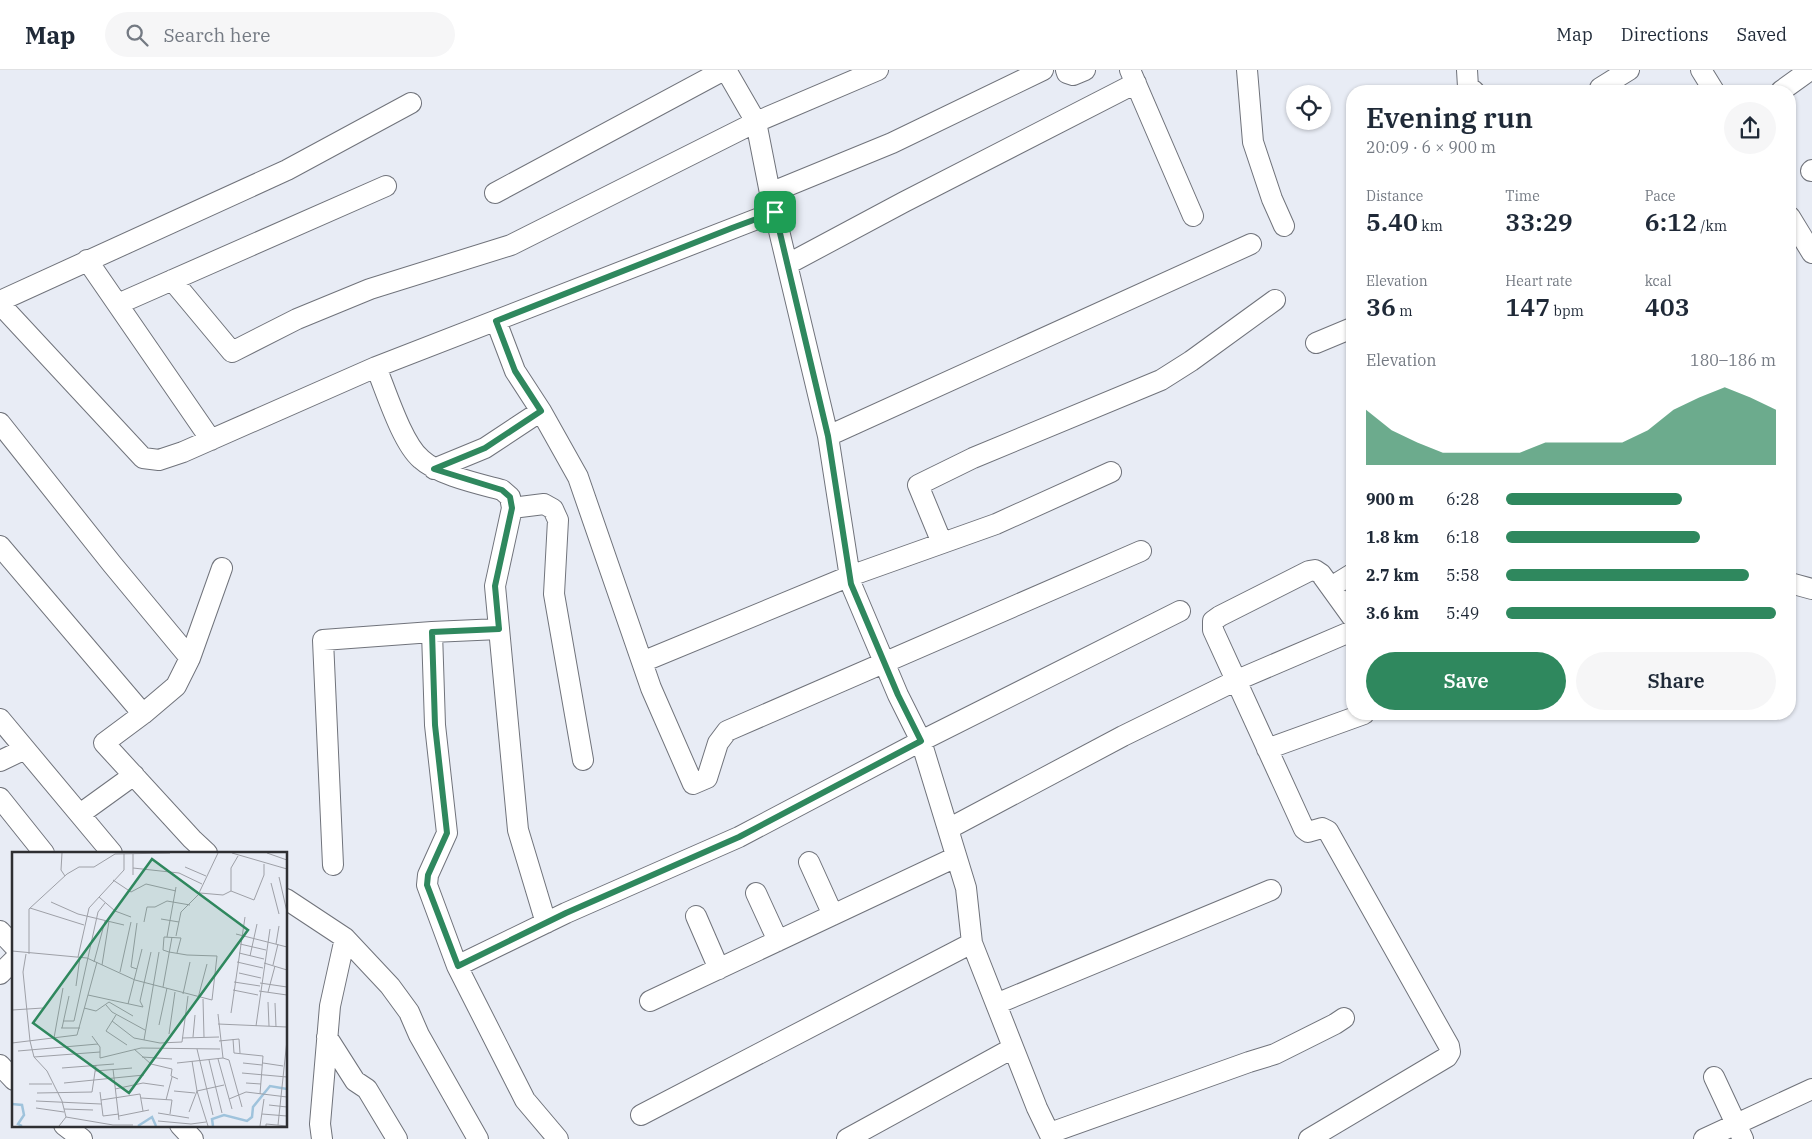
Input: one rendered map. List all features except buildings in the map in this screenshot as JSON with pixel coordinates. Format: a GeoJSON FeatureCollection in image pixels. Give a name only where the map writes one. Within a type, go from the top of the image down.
{"type":"FeatureCollection","features":[{"type":"Feature","properties":{"kind":"street"},"geometry":{"type":"LineString","coordinates":[[495,193],[725,70],[756,122],[770,193],[828,436],[851,584],[898,695],[921,741],[966,888],[972,943],[1037,1108],[1051,1136],[1275,1054],[1344,1018]]}},
{"type":"Feature","properties":{"kind":"street"},"geometry":{"type":"LineString","coordinates":[[172,280],[232,352],[297,319],[370,289],[511,244],[756,122],[878,70]]}},
{"type":"Feature","properties":{"kind":"street"},"geometry":{"type":"LineString","coordinates":[[770,193],[892,143],[1043,70]]}},
{"type":"Feature","properties":{"kind":"street"},"geometry":{"type":"LineString","coordinates":[[1066,70],[1067,73],[1073,75],[1085,70]]}},
{"type":"Feature","properties":{"kind":"street"},"geometry":{"type":"LineString","coordinates":[[1247,70],[1253,142],[1272,199],[1284,226]]}},
{"type":"Feature","properties":{"kind":"street"},"geometry":{"type":"LineString","coordinates":[[1467,70],[1468,85]]}},
{"type":"Feature","properties":{"kind":"street"},"geometry":{"type":"LineString","coordinates":[[1605,85],[1630,70]]}},
{"type":"Feature","properties":{"kind":"street"},"geometry":{"type":"LineString","coordinates":[[1701,70],[1710,85]]}},
{"type":"Feature","properties":{"kind":"street"},"geometry":{"type":"LineString","coordinates":[[1789,85],[1810,70]]}},
{"type":"Feature","properties":{"kind":"street"},"geometry":{"type":"LineString","coordinates":[[788,264],[1133,76],[1193,216]]}},
{"type":"Feature","properties":{"kind":"street"},"geometry":{"type":"LineString","coordinates":[[411,103],[287,170],[87,260],[0,302],[143,458],[159,460],[184,452],[376,367],[775,212]]}},
{"type":"Feature","properties":{"kind":"street"},"geometry":{"type":"LineString","coordinates":[[118,304],[386,186]]}},
{"type":"Feature","properties":{"kind":"street"},"geometry":{"type":"LineString","coordinates":[[1796,232],[1802,246]]}},
{"type":"Feature","properties":{"kind":"street"},"geometry":{"type":"LineString","coordinates":[[828,436],[1251,244]]}},
{"type":"Feature","properties":{"kind":"street"},"geometry":{"type":"LineString","coordinates":[[87,260],[211,440]]}},
{"type":"Feature","properties":{"kind":"street"},"geometry":{"type":"LineString","coordinates":[[942,543],[918,485],[973,458],[1161,380],[1191,361],[1275,300]]}},
{"type":"Feature","properties":{"kind":"street"},"geometry":{"type":"LineString","coordinates":[[496,321],[515,371],[541,411],[578,477],[651,688],[694,784],[706,778],[718,743],[727,731],[1142,551]]}},
{"type":"Feature","properties":{"kind":"street"},"geometry":{"type":"LineString","coordinates":[[1316,343],[1346,330]]}},
{"type":"Feature","properties":{"kind":"street"},"geometry":{"type":"LineString","coordinates":[[376,367],[408,445],[421,459],[434,469],[502,490],[510,497],[512,508],[495,586],[518,830],[546,923]]}},
{"type":"Feature","properties":{"kind":"street"},"geometry":{"type":"LineString","coordinates":[[434,469],[485,448],[541,411]]}},
{"type":"Feature","properties":{"kind":"street"},"geometry":{"type":"LineString","coordinates":[[0,423],[112,564],[190,658]]}},
{"type":"Feature","properties":{"kind":"street"},"geometry":{"type":"LineString","coordinates":[[642,662],[850,576],[996,524],[1111,472]]}},
{"type":"Feature","properties":{"kind":"street"},"geometry":{"type":"LineString","coordinates":[[512,508],[544,504],[553,509],[558,520],[554,594],[583,760]]}},
{"type":"Feature","properties":{"kind":"street"},"geometry":{"type":"LineString","coordinates":[[0,546],[143,714]]}},
{"type":"Feature","properties":{"kind":"street"},"geometry":{"type":"LineString","coordinates":[[206,852],[104,743],[176,686],[190,658],[222,568]]}},
{"type":"Feature","properties":{"kind":"street"},"geometry":{"type":"LineString","coordinates":[[1309,1139],[1447,1057],[1450,1052],[1449,1046],[1328,830],[1322,828],[1308,832],[1304,829],[1213,630],[1213,621],[1220,616],[1309,571],[1315,570],[1321,574],[1346,608]]}},
{"type":"Feature","properties":{"kind":"street"},"geometry":{"type":"LineString","coordinates":[[1331,587],[1346,578]]}},
{"type":"Feature","properties":{"kind":"street"},"geometry":{"type":"LineString","coordinates":[[1796,585],[1812,589]]}},
{"type":"Feature","properties":{"kind":"street"},"geometry":{"type":"LineString","coordinates":[[458,966],[546,923],[739,837],[921,741],[1180,611]]}},
{"type":"Feature","properties":{"kind":"street"},"geometry":{"type":"LineString","coordinates":[[333,866],[323,640],[499,629]]}},
{"type":"Feature","properties":{"kind":"street"},"geometry":{"type":"LineString","coordinates":[[432,632],[435,725],[447,833],[428,875],[427,885],[458,966],[525,1100],[558,1139]]}},
{"type":"Feature","properties":{"kind":"street"},"geometry":{"type":"LineString","coordinates":[[948,828],[1123,736],[1235,681],[1346,634]]}},
{"type":"Feature","properties":{"kind":"street"},"geometry":{"type":"LineString","coordinates":[[0,719],[111,852]]}},
{"type":"Feature","properties":{"kind":"street"},"geometry":{"type":"LineString","coordinates":[[1267,749],[1347,720]]}},
{"type":"Feature","properties":{"kind":"street"},"geometry":{"type":"LineString","coordinates":[[0,761],[25,749]]}},
{"type":"Feature","properties":{"kind":"street"},"geometry":{"type":"LineString","coordinates":[[80,814],[134,775]]}},
{"type":"Feature","properties":{"kind":"street"},"geometry":{"type":"LineString","coordinates":[[0,798],[43,852]]}},
{"type":"Feature","properties":{"kind":"street"},"geometry":{"type":"LineString","coordinates":[[650,1001],[956,857]]}},
{"type":"Feature","properties":{"kind":"street"},"geometry":{"type":"LineString","coordinates":[[809,862],[833,915]]}},
{"type":"Feature","properties":{"kind":"street"},"geometry":{"type":"LineString","coordinates":[[996,1004],[1271,890]]}},
{"type":"Feature","properties":{"kind":"street"},"geometry":{"type":"LineString","coordinates":[[756,892],[778,941]]}},
{"type":"Feature","properties":{"kind":"street"},"geometry":{"type":"LineString","coordinates":[[288,899],[344,938],[390,986],[409,1012],[419,1035],[478,1139]]}},
{"type":"Feature","properties":{"kind":"street"},"geometry":{"type":"LineString","coordinates":[[696,916],[719,968]]}},
{"type":"Feature","properties":{"kind":"street"},"geometry":{"type":"LineString","coordinates":[[0,931],[12,944]]}},
{"type":"Feature","properties":{"kind":"street"},"geometry":{"type":"LineString","coordinates":[[322,1139],[320,1124],[327,1037],[334,982],[344,938]]}},
{"type":"Feature","properties":{"kind":"street"},"geometry":{"type":"LineString","coordinates":[[641,1115],[972,943]]}},
{"type":"Feature","properties":{"kind":"street"},"geometry":{"type":"LineString","coordinates":[[0,974],[12,962]]}},
{"type":"Feature","properties":{"kind":"street"},"geometry":{"type":"LineString","coordinates":[[327,1037],[355,1081],[367,1089],[397,1139]]}},
{"type":"Feature","properties":{"kind":"street"},"geometry":{"type":"LineString","coordinates":[[847,1139],[1013,1048]]}},
{"type":"Feature","properties":{"kind":"street"},"geometry":{"type":"LineString","coordinates":[[0,1065],[12,1078]]}},
{"type":"Feature","properties":{"kind":"street"},"geometry":{"type":"LineString","coordinates":[[1714,1077],[1740,1131]]}},
{"type":"Feature","properties":{"kind":"street"},"geometry":{"type":"LineString","coordinates":[[1704,1139],[1740,1131],[1812,1088]]}},
{"type":"Feature","properties":{"kind":"street"},"geometry":{"type":"LineString","coordinates":[[65,1126],[82,1139]]}},
{"type":"Feature","properties":{"kind":"street"},"geometry":{"type":"LineString","coordinates":[[181,1126],[193,1139]]}},
{"type":"Feature","properties":{"kind":"route"},"geometry":{"type":"LineString","coordinates":[[775,212],[828,436],[851,584],[898,695],[921,741],[739,837],[566,913],[458,966],[427,885],[428,875],[447,833],[435,725],[432,632],[499,629],[495,586],[512,508],[510,497],[502,490],[434,469],[485,448],[541,411],[515,371],[496,321],[775,212]]}}]}
